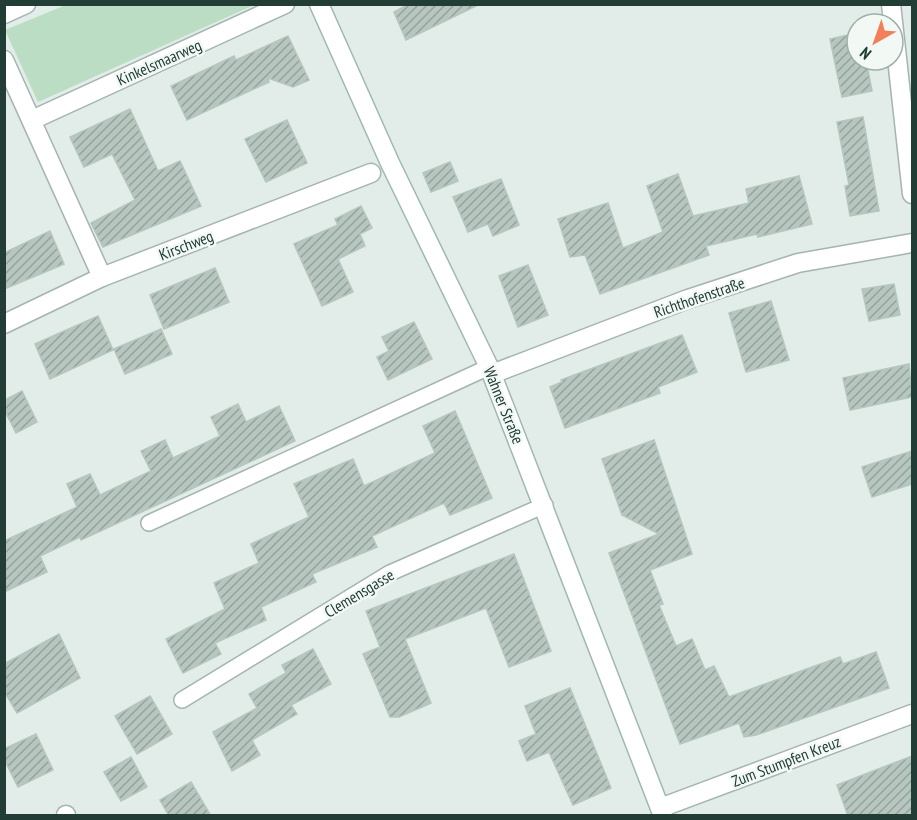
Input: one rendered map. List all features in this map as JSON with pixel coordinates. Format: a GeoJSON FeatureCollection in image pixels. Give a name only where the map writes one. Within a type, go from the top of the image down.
{"type":"FeatureCollection","features":[{"type":"Feature","properties":{"kind":"street"},"geometry":{"type":"LineString","coordinates":[[4,14],[26,4]]}},
{"type":"Feature","properties":{"kind":"street","name":"Kinkelsmaarweg"},"geometry":{"type":"LineString","coordinates":[[32,120],[285,4]]}},
{"type":"Feature","properties":{"kind":"street"},"geometry":{"type":"LineString","coordinates":[[891,4],[912,194]]}},
{"type":"Feature","properties":{"kind":"street","name":"Wahner Straße"},"geometry":{"type":"LineString","coordinates":[[321,5],[390,163],[490,370],[662,812]]}},
{"type":"Feature","properties":{"kind":"street"},"geometry":{"type":"LineString","coordinates":[[4,60],[102,277]]}},
{"type":"Feature","properties":{"kind":"street","name":"Kirschweg"},"geometry":{"type":"LineString","coordinates":[[4,324],[102,277],[371,173]]}},
{"type":"Feature","properties":{"kind":"street","name":"Richthofenstraße"},"geometry":{"type":"LineString","coordinates":[[490,370],[688,299],[798,263],[912,243]]}},
{"type":"Feature","properties":{"kind":"street","name":"Zum Stumpfen Kreuz"},"geometry":{"type":"LineString","coordinates":[[662,812],[912,714]]}},
{"type":"Feature","properties":{"kind":"lane"},"geometry":{"type":"LineString","coordinates":[[150,523],[490,370]]}},
{"type":"Feature","properties":{"kind":"lane","name":"Clemensgasse"},"geometry":{"type":"LineString","coordinates":[[182,700],[390,573],[544,505]]}},
{"type":"Feature","properties":{"kind":"green space"},"geometry":{"type":"Polygon","coordinates":[[[66,5],[254,5],[38,102],[5,30],[66,5]]]}},
{"type":"Feature","properties":{"kind":"building"},"geometry":{"type":"Polygon","coordinates":[[[409,4],[480,4],[406,40],[394,12],[409,4]]]}},
{"type":"Feature","properties":{"kind":"building"},"geometry":{"type":"Polygon","coordinates":[[[288,36],[309,80],[293,87],[268,78],[269,82],[187,120],[171,86],[234,56],[236,60],[288,36]]]}},
{"type":"Feature","properties":{"kind":"building"},"geometry":{"type":"Polygon","coordinates":[[[845,36],[845,72],[868,72],[872,91],[842,97],[830,39],[845,36]]]}},
{"type":"Feature","properties":{"kind":"building"},"geometry":{"type":"Polygon","coordinates":[[[130,109],[158,171],[180,161],[201,206],[103,247],[91,223],[135,200],[112,154],[84,167],[70,137],[130,109]]]}},
{"type":"Feature","properties":{"kind":"building"},"geometry":{"type":"Polygon","coordinates":[[[863,117],[879,211],[850,216],[845,186],[849,185],[837,122],[863,117]]]}},
{"type":"Feature","properties":{"kind":"building"},"geometry":{"type":"Polygon","coordinates":[[[287,120],[307,163],[266,182],[245,139],[287,120]]]}},
{"type":"Feature","properties":{"kind":"building"},"geometry":{"type":"Polygon","coordinates":[[[450,162],[458,181],[431,192],[423,173],[450,162]]]}},
{"type":"Feature","properties":{"kind":"building"},"geometry":{"type":"Polygon","coordinates":[[[678,174],[693,216],[749,203],[746,189],[799,176],[812,224],[706,246],[709,255],[600,294],[585,255],[570,257],[558,219],[608,203],[623,248],[663,232],[647,186],[678,174]]]}},
{"type":"Feature","properties":{"kind":"building"},"geometry":{"type":"Polygon","coordinates":[[[501,179],[519,225],[493,236],[488,224],[468,232],[453,197],[501,179]]]}},
{"type":"Feature","properties":{"kind":"building"},"geometry":{"type":"Polygon","coordinates":[[[361,206],[372,228],[360,234],[365,246],[338,259],[353,292],[322,306],[294,244],[338,225],[335,219],[361,206]]]}},
{"type":"Feature","properties":{"kind":"building"},"geometry":{"type":"Polygon","coordinates":[[[50,231],[64,264],[4,289],[4,253],[50,231]]]}},
{"type":"Feature","properties":{"kind":"building"},"geometry":{"type":"Polygon","coordinates":[[[528,265],[548,315],[518,327],[499,276],[528,265]]]}},
{"type":"Feature","properties":{"kind":"building"},"geometry":{"type":"Polygon","coordinates":[[[215,268],[229,302],[164,329],[150,295],[215,268]]]}},
{"type":"Feature","properties":{"kind":"building"},"geometry":{"type":"Polygon","coordinates":[[[894,284],[900,315],[869,321],[862,289],[894,284]]]}},
{"type":"Feature","properties":{"kind":"building"},"geometry":{"type":"Polygon","coordinates":[[[771,301],[789,360],[746,372],[729,313],[771,301]]]}},
{"type":"Feature","properties":{"kind":"building"},"geometry":{"type":"Polygon","coordinates":[[[98,316],[113,350],[50,379],[35,344],[98,316]]]}},
{"type":"Feature","properties":{"kind":"building"},"geometry":{"type":"Polygon","coordinates":[[[414,322],[432,359],[388,380],[377,357],[389,351],[382,337],[414,322]]]}},
{"type":"Feature","properties":{"kind":"building"},"geometry":{"type":"Polygon","coordinates":[[[161,329],[172,354],[125,374],[114,349],[161,329]]]}},
{"type":"Feature","properties":{"kind":"building"},"geometry":{"type":"Polygon","coordinates":[[[682,335],[697,372],[658,387],[660,393],[565,428],[550,387],[562,382],[561,380],[682,335]]]}},
{"type":"Feature","properties":{"kind":"building"},"geometry":{"type":"Polygon","coordinates":[[[909,364],[912,397],[850,410],[843,378],[909,364]]]}},
{"type":"Feature","properties":{"kind":"building"},"geometry":{"type":"Polygon","coordinates":[[[22,391],[37,422],[16,433],[4,409],[5,400],[22,391]]]}},
{"type":"Feature","properties":{"kind":"building"},"geometry":{"type":"Polygon","coordinates":[[[238,404],[246,422],[279,406],[295,441],[81,540],[80,537],[40,556],[47,572],[4,592],[4,541],[77,507],[67,484],[90,474],[100,495],[151,471],[141,451],[165,440],[173,458],[220,436],[211,417],[238,404]]]}},
{"type":"Feature","properties":{"kind":"building"},"geometry":{"type":"Polygon","coordinates":[[[455,411],[492,498],[450,515],[444,503],[372,536],[377,547],[312,574],[316,582],[261,607],[266,620],[215,643],[221,654],[183,673],[166,639],[225,609],[214,583],[259,563],[251,544],[309,517],[294,484],[353,459],[364,486],[435,453],[423,426],[455,411]]]}},
{"type":"Feature","properties":{"kind":"building"},"geometry":{"type":"Polygon","coordinates":[[[654,440],[692,554],[650,570],[663,604],[659,605],[676,646],[692,639],[705,670],[714,666],[729,697],[840,657],[843,664],[876,652],[889,688],[756,735],[744,737],[739,723],[680,744],[609,553],[659,534],[622,515],[602,459],[654,440]]]}},
{"type":"Feature","properties":{"kind":"building"},"geometry":{"type":"Polygon","coordinates":[[[912,451],[912,484],[872,497],[862,467],[912,451]]]}},
{"type":"Feature","properties":{"kind":"building"},"geometry":{"type":"Polygon","coordinates":[[[514,554],[551,651],[509,667],[486,608],[405,639],[431,703],[399,717],[390,717],[363,654],[380,647],[366,611],[514,554]]]}},
{"type":"Feature","properties":{"kind":"building"},"geometry":{"type":"Polygon","coordinates":[[[59,634],[80,678],[17,713],[4,691],[4,664],[59,634]]]}},
{"type":"Feature","properties":{"kind":"building"},"geometry":{"type":"Polygon","coordinates":[[[313,649],[331,684],[291,705],[297,714],[252,740],[260,755],[232,771],[213,732],[257,708],[249,694],[286,673],[282,665],[313,649]]]}},
{"type":"Feature","properties":{"kind":"building"},"geometry":{"type":"Polygon","coordinates":[[[570,688],[611,788],[573,805],[549,752],[527,761],[519,741],[536,734],[525,706],[570,688]]]}},
{"type":"Feature","properties":{"kind":"building"},"geometry":{"type":"Polygon","coordinates":[[[150,696],[172,734],[137,754],[115,716],[150,696]]]}},
{"type":"Feature","properties":{"kind":"building"},"geometry":{"type":"Polygon","coordinates":[[[36,734],[53,770],[18,787],[4,759],[4,749],[36,734]]]}},
{"type":"Feature","properties":{"kind":"building"},"geometry":{"type":"Polygon","coordinates":[[[912,756],[912,816],[848,816],[837,785],[912,756]]]}},
{"type":"Feature","properties":{"kind":"building"},"geometry":{"type":"Polygon","coordinates":[[[131,757],[147,787],[121,801],[104,772],[131,757]]]}},
{"type":"Feature","properties":{"kind":"building"},"geometry":{"type":"Polygon","coordinates":[[[191,782],[211,816],[169,816],[160,800],[191,782]]]}}]}
